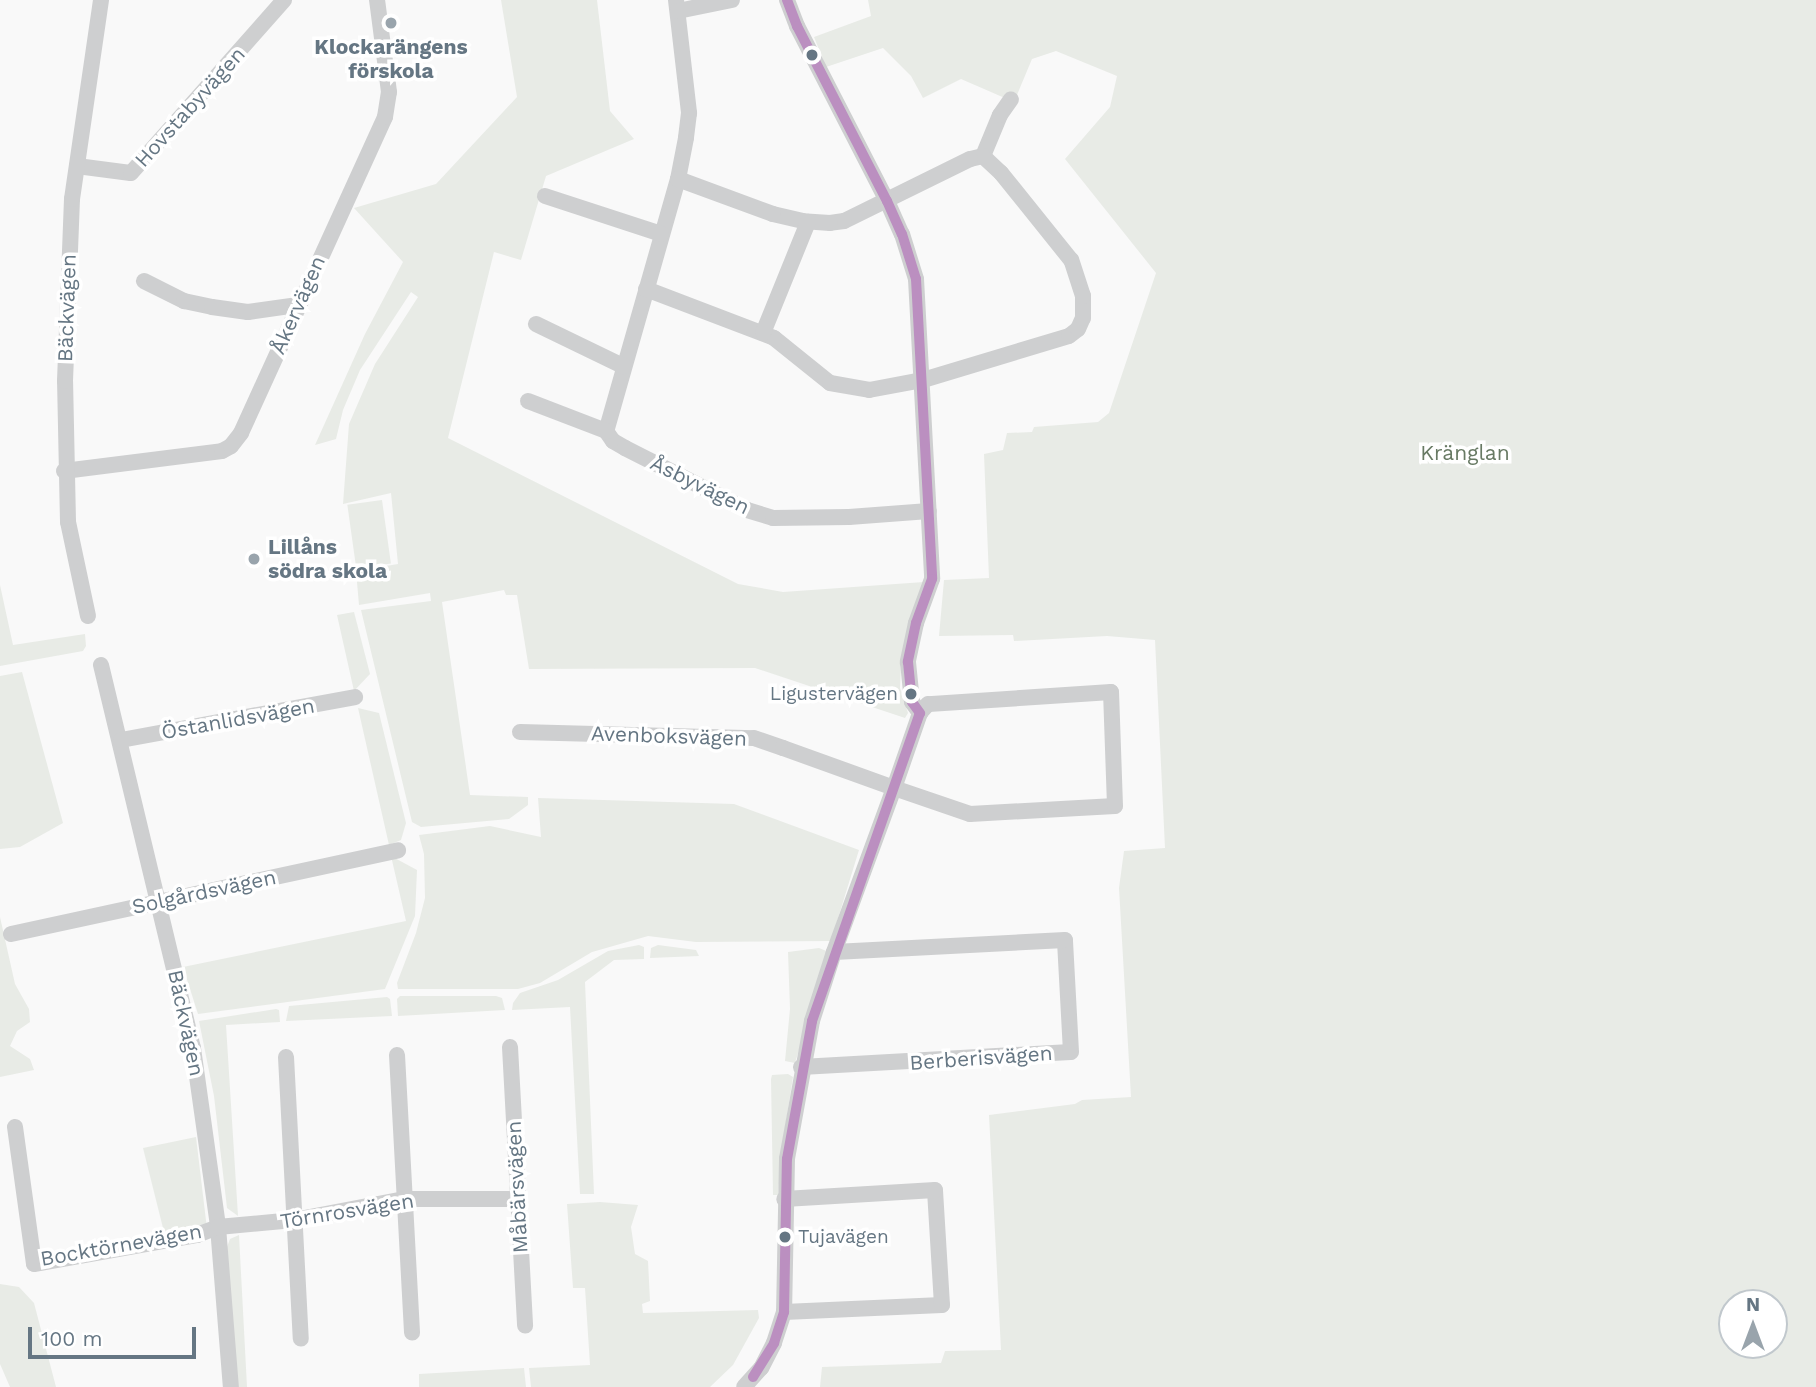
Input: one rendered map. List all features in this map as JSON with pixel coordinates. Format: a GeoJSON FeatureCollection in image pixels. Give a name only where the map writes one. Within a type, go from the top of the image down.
{"type":"FeatureCollection","features":[{"type":"Feature","properties":{"kind":"street","name":"Bäckvägen"},"geometry":{"type":"LineString","coordinates":[[88,616],[70,538],[64,471],[69,248],[77,166],[101,0]]}},
{"type":"Feature","properties":{"kind":"street","name":"Hovstabyvägen"},"geometry":{"type":"LineString","coordinates":[[77,166],[131,173],[284,0]]}},
{"type":"Feature","properties":{"kind":"street","name":"Åkervägen"},"geometry":{"type":"LineString","coordinates":[[64,471],[192,456],[231,446],[258,397],[297,305],[388,108],[386,59],[377,0]]}},
{"type":"Feature","properties":{"kind":"street"},"geometry":{"type":"LineString","coordinates":[[606,431],[678,178],[690,113],[677,6],[733,0]]}},
{"type":"Feature","properties":{"kind":"street"},"geometry":{"type":"LineString","coordinates":[[787,0],[796,26],[887,201],[902,234],[916,279],[932,579],[908,662],[912,702],[920,713]]}},
{"type":"Feature","properties":{"kind":"street"},"geometry":{"type":"LineString","coordinates":[[983,156],[1000,115],[1011,99]]}},
{"type":"Feature","properties":{"kind":"street"},"geometry":{"type":"LineString","coordinates":[[678,178],[773,214],[808,222],[844,221],[970,159],[983,156]]}},
{"type":"Feature","properties":{"kind":"street"},"geometry":{"type":"LineString","coordinates":[[646,289],[763,333],[830,383],[869,390],[923,380],[1069,336],[1079,329],[1083,318],[1083,296],[1071,260],[1001,173],[983,156]]}},
{"type":"Feature","properties":{"kind":"street"},"geometry":{"type":"LineString","coordinates":[[545,196],[661,234]]}},
{"type":"Feature","properties":{"kind":"street"},"geometry":{"type":"LineString","coordinates":[[763,333],[808,222]]}},
{"type":"Feature","properties":{"kind":"street"},"geometry":{"type":"LineString","coordinates":[[144,281],[184,301],[212,307],[248,312],[297,305]]}},
{"type":"Feature","properties":{"kind":"street"},"geometry":{"type":"LineString","coordinates":[[536,324],[623,366]]}},
{"type":"Feature","properties":{"kind":"street","name":"Åsbyvägen"},"geometry":{"type":"LineString","coordinates":[[528,401],[606,431],[613,441],[625,448],[747,510],[773,518],[849,517],[929,511]]}},
{"type":"Feature","properties":{"kind":"street","name":"Bäckvägen"},"geometry":{"type":"LineString","coordinates":[[101,666],[160,902],[197,1068],[218,1227],[231,1387]]}},
{"type":"Feature","properties":{"kind":"street"},"geometry":{"type":"LineString","coordinates":[[767,1387],[749,1382],[774,1343],[784,1312],[787,1288],[787,1159],[801,1067],[812,1021],[834,952],[920,713],[928,704],[1111,692],[1115,806],[970,814],[894,788]]}},
{"type":"Feature","properties":{"kind":"street","name":"Östanlidsvägen"},"geometry":{"type":"LineString","coordinates":[[121,740],[355,697]]}},
{"type":"Feature","properties":{"kind":"street","name":"Avenboksvägen"},"geometry":{"type":"LineString","coordinates":[[520,732],[754,738],[894,788]]}},
{"type":"Feature","properties":{"kind":"street","name":"Solgårdsvägen"},"geometry":{"type":"LineString","coordinates":[[11,934],[398,850]]}},
{"type":"Feature","properties":{"kind":"street","name":"Berberisvägen"},"geometry":{"type":"LineString","coordinates":[[801,1067],[1071,1052],[1065,940],[834,952]]}},
{"type":"Feature","properties":{"kind":"street","name":"Måbärsvägen"},"geometry":{"type":"LineString","coordinates":[[510,1047],[525,1326]]}},
{"type":"Feature","properties":{"kind":"street"},"geometry":{"type":"LineString","coordinates":[[397,1055],[412,1333]]}},
{"type":"Feature","properties":{"kind":"street"},"geometry":{"type":"LineString","coordinates":[[286,1057],[301,1339]]}},
{"type":"Feature","properties":{"kind":"street","name":"Bocktörnevägen"},"geometry":{"type":"LineString","coordinates":[[15,1127],[34,1265],[197,1235],[218,1227]]}},
{"type":"Feature","properties":{"kind":"street"},"geometry":{"type":"LineString","coordinates":[[784,1312],[942,1305],[935,1190],[785,1199]]}},
{"type":"Feature","properties":{"kind":"street","name":"Törnrosvägen"},"geometry":{"type":"LineString","coordinates":[[218,1227],[295,1220],[404,1199],[518,1199]]}},
{"type":"Feature","properties":{"kind":"green space"},"geometry":{"type":"Polygon","coordinates":[[[501,0],[597,0],[610,111],[634,139],[546,176],[521,260],[494,252],[448,438],[738,584],[783,592],[924,582],[901,666],[900,688],[908,713],[905,718],[755,668],[529,669],[517,595],[506,595],[504,590],[442,602],[470,795],[528,797],[528,805],[509,819],[421,827],[412,822],[361,610],[431,601],[430,593],[359,605],[356,571],[398,564],[391,493],[343,504],[349,424],[375,364],[418,297],[411,292],[360,370],[343,410],[336,439],[315,445],[365,334],[403,262],[354,208],[436,184],[517,97],[501,0]]]}},
{"type":"Feature","properties":{"kind":"green space","name":"Kränglan"},"geometry":{"type":"Polygon","coordinates":[[[868,0],[1816,0],[1816,1387],[820,1387],[822,1367],[941,1363],[945,1351],[1001,1350],[989,1115],[1075,1104],[1082,1100],[1131,1097],[1119,888],[1124,851],[1165,848],[1155,640],[1107,636],[1014,641],[1013,635],[939,636],[944,580],[989,578],[984,454],[1003,450],[1007,433],[1032,432],[1034,427],[1098,422],[1109,413],[1156,273],[1065,159],[1110,107],[1117,76],[1056,51],[1032,59],[1014,102],[961,79],[923,98],[911,76],[883,48],[826,67],[814,37],[871,16],[868,0]]]}},
{"type":"Feature","properties":{"kind":"green space"},"geometry":{"type":"Polygon","coordinates":[[[382,500],[391,563],[356,568],[347,505],[382,500]]]}},
{"type":"Feature","properties":{"kind":"green space"},"geometry":{"type":"Polygon","coordinates":[[[0,585],[13,645],[85,634],[86,646],[83,651],[0,666],[0,585]]]}},
{"type":"Feature","properties":{"kind":"green space"},"geometry":{"type":"Polygon","coordinates":[[[354,612],[370,674],[354,691],[337,615],[354,612]]]}},
{"type":"Feature","properties":{"kind":"green space"},"geometry":{"type":"Polygon","coordinates":[[[22,672],[63,823],[20,847],[0,849],[0,676],[22,672]]]}},
{"type":"Feature","properties":{"kind":"green space"},"geometry":{"type":"Polygon","coordinates":[[[358,708],[379,713],[406,823],[401,840],[389,845],[358,708]]]}},
{"type":"Feature","properties":{"kind":"green space"},"geometry":{"type":"Polygon","coordinates":[[[538,798],[734,804],[859,850],[831,941],[696,942],[648,936],[592,952],[540,983],[518,989],[398,989],[397,983],[416,933],[425,898],[424,854],[419,835],[490,826],[541,837],[538,798]]]}},
{"type":"Feature","properties":{"kind":"green space"},"geometry":{"type":"Polygon","coordinates":[[[391,856],[417,870],[415,916],[385,989],[198,1014],[183,967],[406,921],[391,856]]]}},
{"type":"Feature","properties":{"kind":"green space"},"geometry":{"type":"Polygon","coordinates":[[[0,917],[15,984],[29,1009],[30,1022],[17,1031],[10,1046],[30,1059],[34,1070],[0,1077],[0,917]]]}},
{"type":"Feature","properties":{"kind":"green space"},"geometry":{"type":"Polygon","coordinates":[[[639,945],[644,947],[644,959],[614,960],[585,982],[594,1194],[580,1194],[570,1007],[512,1010],[513,1003],[520,993],[558,980],[608,951],[639,945]]]}},
{"type":"Feature","properties":{"kind":"green space"},"geometry":{"type":"Polygon","coordinates":[[[658,945],[696,950],[699,956],[650,958],[651,948],[658,945]]]}},
{"type":"Feature","properties":{"kind":"green space"},"geometry":{"type":"Polygon","coordinates":[[[819,948],[829,952],[795,1063],[785,1061],[790,1009],[788,952],[819,948]]]}},
{"type":"Feature","properties":{"kind":"green space"},"geometry":{"type":"Polygon","coordinates":[[[400,996],[496,996],[502,998],[505,1010],[398,1016],[397,999],[400,996]]]}},
{"type":"Feature","properties":{"kind":"green space"},"geometry":{"type":"Polygon","coordinates":[[[387,997],[390,999],[392,1016],[286,1021],[289,1006],[387,997]]]}},
{"type":"Feature","properties":{"kind":"green space"},"geometry":{"type":"Polygon","coordinates":[[[279,1010],[280,1022],[226,1025],[238,1216],[227,1208],[214,1096],[199,1021],[279,1010]]]}},
{"type":"Feature","properties":{"kind":"green space"},"geometry":{"type":"Polygon","coordinates":[[[788,1074],[793,1077],[778,1195],[773,1195],[771,1079],[772,1075],[788,1074]]]}},
{"type":"Feature","properties":{"kind":"green space"},"geometry":{"type":"Polygon","coordinates":[[[196,1137],[207,1229],[165,1236],[143,1148],[196,1137]]]}},
{"type":"Feature","properties":{"kind":"green space"},"geometry":{"type":"Polygon","coordinates":[[[600,1202],[638,1205],[631,1227],[635,1254],[648,1261],[650,1301],[642,1304],[643,1313],[758,1310],[759,1318],[733,1365],[710,1387],[531,1387],[529,1368],[590,1365],[585,1288],[573,1288],[567,1204],[600,1202]]]}},
{"type":"Feature","properties":{"kind":"green space"},"geometry":{"type":"Polygon","coordinates":[[[239,1235],[247,1387],[237,1387],[227,1247],[230,1239],[239,1235]]]}},
{"type":"Feature","properties":{"kind":"green space"},"geometry":{"type":"Polygon","coordinates":[[[0,1284],[19,1287],[34,1303],[56,1387],[10,1387],[0,1364],[0,1284]]]}},
{"type":"Feature","properties":{"kind":"green space"},"geometry":{"type":"Polygon","coordinates":[[[524,1368],[526,1387],[419,1387],[419,1374],[524,1368]]]}},
{"type":"Feature","properties":{"kind":"transit line"},"geometry":{"type":"LineString","coordinates":[[787,0],[797,26],[887,201],[902,234],[916,279],[932,579],[916,623],[908,662],[912,702],[920,713]]}},
{"type":"Feature","properties":{"kind":"transit line"},"geometry":{"type":"LineString","coordinates":[[753,1377],[774,1343],[784,1312],[787,1159],[812,1021],[920,713]]}},
{"type":"Feature","properties":{"kind":"place","name":"Klockarängens förskola"},"geometry":{"type":"Point","coordinates":[391,23]}},
{"type":"Feature","properties":{"kind":"place","name":"Lillåns södra skola"},"geometry":{"type":"Point","coordinates":[254,559]}},
{"type":"Feature","properties":{"kind":"place","name":"Ligustervägen"},"geometry":{"type":"Point","coordinates":[911,694]}},
{"type":"Feature","properties":{"kind":"place","name":"Tujavägen"},"geometry":{"type":"Point","coordinates":[785,1237]}}]}
